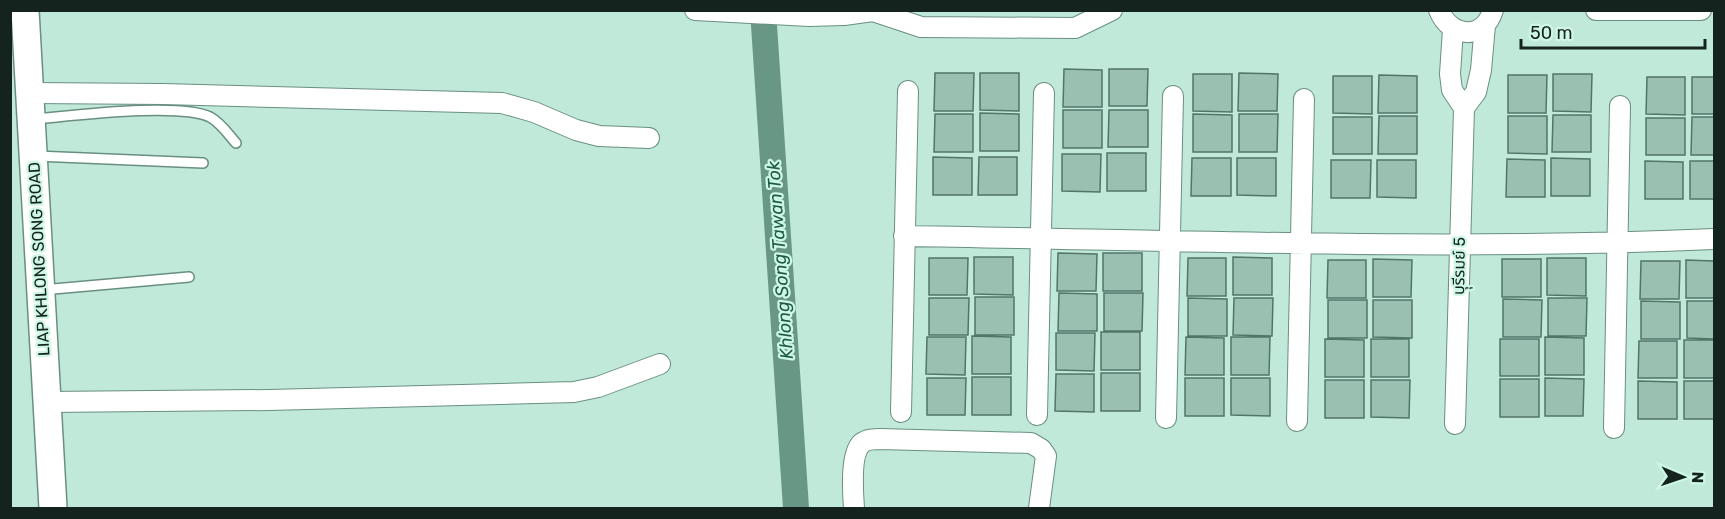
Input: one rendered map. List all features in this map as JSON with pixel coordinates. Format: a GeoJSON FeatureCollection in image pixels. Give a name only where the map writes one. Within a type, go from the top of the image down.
{"type":"FeatureCollection","features":[{"type":"Feature","properties":{"kind":"main road","name":"LIAP KHLONG SONG ROAD"},"geometry":{"type":"LineString","coordinates":[[25,10],[53,508]]}},
{"type":"Feature","properties":{"kind":"street"},"geometry":{"type":"LineString","coordinates":[[695,10],[809,15],[844,15],[878,11],[921,27],[1075,28],[1112,10]]}},
{"type":"Feature","properties":{"kind":"street"},"geometry":{"type":"LineString","coordinates":[[1439,10],[1444,22],[1453,29],[1466,33],[1473,32],[1489,18]]}},
{"type":"Feature","properties":{"kind":"street"},"geometry":{"type":"LineString","coordinates":[[1596,10],[1701,10]]}},
{"type":"Feature","properties":{"kind":"street","name":"บุุรีรมย์ 5"},"geometry":{"type":"LineString","coordinates":[[1455,424],[1464,108],[1476,92],[1489,18]]}},
{"type":"Feature","properties":{"kind":"street","name":"บุุรีรมย์ 5"},"geometry":{"type":"LineString","coordinates":[[1453,29],[1452,90],[1464,108]]}},
{"type":"Feature","properties":{"kind":"street"},"geometry":{"type":"LineString","coordinates":[[901,412],[908,91]]}},
{"type":"Feature","properties":{"kind":"street"},"geometry":{"type":"LineString","coordinates":[[1037,415],[1044,93]]}},
{"type":"Feature","properties":{"kind":"street"},"geometry":{"type":"LineString","coordinates":[[31,106],[163,94],[502,103],[534,112],[576,130],[598,136],[649,138]]}},
{"type":"Feature","properties":{"kind":"street"},"geometry":{"type":"LineString","coordinates":[[1166,418],[1173,96]]}},
{"type":"Feature","properties":{"kind":"street"},"geometry":{"type":"LineString","coordinates":[[1297,421],[1304,99]]}},
{"type":"Feature","properties":{"kind":"street"},"geometry":{"type":"LineString","coordinates":[[1614,428],[1620,106]]}},
{"type":"Feature","properties":{"kind":"street"},"geometry":{"type":"LineString","coordinates":[[904,236],[1459,245],[1714,239]]}},
{"type":"Feature","properties":{"kind":"street"},"geometry":{"type":"LineString","coordinates":[[47,402],[269,400],[574,392],[597,387],[660,364]]}},
{"type":"Feature","properties":{"kind":"street"},"geometry":{"type":"LineString","coordinates":[[854,508],[855,453],[861,444],[880,439],[1031,443],[1041,449],[1046,456],[1039,508]]}},
{"type":"Feature","properties":{"kind":"lane"},"geometry":{"type":"LineString","coordinates":[[31,106],[168,110],[195,113],[219,123],[236,143]]}},
{"type":"Feature","properties":{"kind":"lane"},"geometry":{"type":"LineString","coordinates":[[33,156],[203,163]]}},
{"type":"Feature","properties":{"kind":"lane"},"geometry":{"type":"LineString","coordinates":[[41,291],[189,277]]}},
{"type":"Feature","properties":{"kind":"building"},"geometry":{"type":"Polygon","coordinates":[[[1064,69],[1102,70],[1102,107],[1063,107],[1064,69]]]}},
{"type":"Feature","properties":{"kind":"building"},"geometry":{"type":"Polygon","coordinates":[[[1109,69],[1148,69],[1147,106],[1109,106],[1109,69]]]}},
{"type":"Feature","properties":{"kind":"building"},"geometry":{"type":"Polygon","coordinates":[[[935,73],[974,73],[973,111],[934,111],[935,73]]]}},
{"type":"Feature","properties":{"kind":"building"},"geometry":{"type":"Polygon","coordinates":[[[980,73],[1019,73],[1019,111],[980,110],[980,73]]]}},
{"type":"Feature","properties":{"kind":"building"},"geometry":{"type":"Polygon","coordinates":[[[1239,73],[1278,74],[1277,111],[1238,111],[1239,73]]]}},
{"type":"Feature","properties":{"kind":"building"},"geometry":{"type":"Polygon","coordinates":[[[1193,74],[1232,74],[1232,112],[1193,111],[1193,74]]]}},
{"type":"Feature","properties":{"kind":"building"},"geometry":{"type":"Polygon","coordinates":[[[1553,74],[1592,74],[1591,112],[1553,111],[1553,74]]]}},
{"type":"Feature","properties":{"kind":"building"},"geometry":{"type":"Polygon","coordinates":[[[1379,75],[1417,76],[1417,113],[1378,113],[1379,75]]]}},
{"type":"Feature","properties":{"kind":"building"},"geometry":{"type":"Polygon","coordinates":[[[1508,75],[1547,75],[1546,113],[1508,113],[1508,75]]]}},
{"type":"Feature","properties":{"kind":"building"},"geometry":{"type":"Polygon","coordinates":[[[1333,76],[1372,76],[1372,114],[1333,113],[1333,76]]]}},
{"type":"Feature","properties":{"kind":"building"},"geometry":{"type":"Polygon","coordinates":[[[1647,77],[1685,77],[1685,115],[1646,114],[1647,77]]]}},
{"type":"Feature","properties":{"kind":"building"},"geometry":{"type":"Polygon","coordinates":[[[1692,77],[1714,77],[1714,114],[1692,114],[1692,77]]]}},
{"type":"Feature","properties":{"kind":"building"},"geometry":{"type":"Polygon","coordinates":[[[1063,110],[1102,110],[1102,148],[1063,148],[1063,110]]]}},
{"type":"Feature","properties":{"kind":"building"},"geometry":{"type":"Polygon","coordinates":[[[1109,110],[1148,110],[1148,147],[1108,147],[1109,110]]]}},
{"type":"Feature","properties":{"kind":"building"},"geometry":{"type":"Polygon","coordinates":[[[980,113],[1019,114],[1019,151],[980,151],[980,113]]]}},
{"type":"Feature","properties":{"kind":"building"},"geometry":{"type":"Polygon","coordinates":[[[935,114],[973,114],[973,152],[934,152],[935,114]]]}},
{"type":"Feature","properties":{"kind":"building"},"geometry":{"type":"Polygon","coordinates":[[[1193,114],[1232,115],[1232,152],[1193,152],[1193,114]]]}},
{"type":"Feature","properties":{"kind":"building"},"geometry":{"type":"Polygon","coordinates":[[[1239,114],[1278,114],[1277,152],[1239,152],[1239,114]]]}},
{"type":"Feature","properties":{"kind":"building"},"geometry":{"type":"Polygon","coordinates":[[[1553,115],[1591,115],[1591,152],[1552,152],[1553,115]]]}},
{"type":"Feature","properties":{"kind":"building"},"geometry":{"type":"Polygon","coordinates":[[[1379,116],[1417,116],[1417,154],[1378,154],[1379,116]]]}},
{"type":"Feature","properties":{"kind":"building"},"geometry":{"type":"Polygon","coordinates":[[[1508,116],[1547,116],[1547,154],[1508,153],[1508,116]]]}},
{"type":"Feature","properties":{"kind":"building"},"geometry":{"type":"Polygon","coordinates":[[[1333,117],[1372,117],[1372,154],[1333,154],[1333,117]]]}},
{"type":"Feature","properties":{"kind":"building"},"geometry":{"type":"Polygon","coordinates":[[[1692,117],[1714,117],[1714,155],[1691,155],[1692,117]]]}},
{"type":"Feature","properties":{"kind":"building"},"geometry":{"type":"Polygon","coordinates":[[[1646,118],[1685,118],[1685,155],[1646,155],[1646,118]]]}},
{"type":"Feature","properties":{"kind":"building"},"geometry":{"type":"Polygon","coordinates":[[[1107,153],[1146,153],[1146,191],[1107,191],[1107,153]]]}},
{"type":"Feature","properties":{"kind":"building"},"geometry":{"type":"Polygon","coordinates":[[[1062,154],[1101,154],[1100,192],[1062,191],[1062,154]]]}},
{"type":"Feature","properties":{"kind":"building"},"geometry":{"type":"Polygon","coordinates":[[[933,157],[972,158],[972,195],[933,195],[933,157]]]}},
{"type":"Feature","properties":{"kind":"building"},"geometry":{"type":"Polygon","coordinates":[[[979,157],[1017,157],[1017,195],[978,195],[979,157]]]}},
{"type":"Feature","properties":{"kind":"building"},"geometry":{"type":"Polygon","coordinates":[[[1192,158],[1231,158],[1231,196],[1191,196],[1192,158]]]}},
{"type":"Feature","properties":{"kind":"building"},"geometry":{"type":"Polygon","coordinates":[[[1237,158],[1276,158],[1276,196],[1237,195],[1237,158]]]}},
{"type":"Feature","properties":{"kind":"building"},"geometry":{"type":"Polygon","coordinates":[[[1551,158],[1590,159],[1590,196],[1551,196],[1551,158]]]}},
{"type":"Feature","properties":{"kind":"building"},"geometry":{"type":"Polygon","coordinates":[[[1507,159],[1545,160],[1545,197],[1506,197],[1507,159]]]}},
{"type":"Feature","properties":{"kind":"building"},"geometry":{"type":"Polygon","coordinates":[[[1331,160],[1371,160],[1370,198],[1331,198],[1331,160]]]}},
{"type":"Feature","properties":{"kind":"building"},"geometry":{"type":"Polygon","coordinates":[[[1377,160],[1416,160],[1416,198],[1377,197],[1377,160]]]}},
{"type":"Feature","properties":{"kind":"building"},"geometry":{"type":"Polygon","coordinates":[[[1645,161],[1683,162],[1683,199],[1645,199],[1645,161]]]}},
{"type":"Feature","properties":{"kind":"building"},"geometry":{"type":"Polygon","coordinates":[[[1690,161],[1714,161],[1714,199],[1690,199],[1690,161]]]}},
{"type":"Feature","properties":{"kind":"building"},"geometry":{"type":"Polygon","coordinates":[[[1058,253],[1097,254],[1096,291],[1057,291],[1058,253]]]}},
{"type":"Feature","properties":{"kind":"building"},"geometry":{"type":"Polygon","coordinates":[[[1103,253],[1142,253],[1142,291],[1103,291],[1103,253]]]}},
{"type":"Feature","properties":{"kind":"building"},"geometry":{"type":"Polygon","coordinates":[[[974,257],[1013,257],[1013,295],[974,294],[974,257]]]}},
{"type":"Feature","properties":{"kind":"building"},"geometry":{"type":"Polygon","coordinates":[[[1233,257],[1272,258],[1272,295],[1233,295],[1233,257]]]}},
{"type":"Feature","properties":{"kind":"building"},"geometry":{"type":"Polygon","coordinates":[[[929,258],[968,258],[967,295],[929,295],[929,258]]]}},
{"type":"Feature","properties":{"kind":"building"},"geometry":{"type":"Polygon","coordinates":[[[1188,258],[1226,258],[1226,296],[1187,296],[1188,258]]]}},
{"type":"Feature","properties":{"kind":"building"},"geometry":{"type":"Polygon","coordinates":[[[1547,258],[1586,258],[1586,296],[1547,295],[1547,258]]]}},
{"type":"Feature","properties":{"kind":"building"},"geometry":{"type":"Polygon","coordinates":[[[1373,259],[1412,260],[1411,297],[1373,297],[1373,259]]]}},
{"type":"Feature","properties":{"kind":"building"},"geometry":{"type":"Polygon","coordinates":[[[1502,259],[1541,259],[1541,297],[1502,297],[1502,259]]]}},
{"type":"Feature","properties":{"kind":"building"},"geometry":{"type":"Polygon","coordinates":[[[1328,260],[1366,260],[1366,298],[1327,298],[1328,260]]]}},
{"type":"Feature","properties":{"kind":"building"},"geometry":{"type":"Polygon","coordinates":[[[1686,260],[1714,261],[1714,298],[1686,298],[1686,260]]]}},
{"type":"Feature","properties":{"kind":"building"},"geometry":{"type":"Polygon","coordinates":[[[1641,261],[1680,261],[1679,299],[1640,299],[1641,261]]]}},
{"type":"Feature","properties":{"kind":"building"},"geometry":{"type":"Polygon","coordinates":[[[1059,293],[1097,294],[1097,331],[1058,331],[1059,293]]]}},
{"type":"Feature","properties":{"kind":"building"},"geometry":{"type":"Polygon","coordinates":[[[1104,293],[1143,293],[1142,331],[1104,331],[1104,293]]]}},
{"type":"Feature","properties":{"kind":"building"},"geometry":{"type":"Polygon","coordinates":[[[975,297],[1014,297],[1014,335],[975,335],[975,297]]]}},
{"type":"Feature","properties":{"kind":"building"},"geometry":{"type":"Polygon","coordinates":[[[929,298],[969,298],[968,335],[929,335],[929,298]]]}},
{"type":"Feature","properties":{"kind":"building"},"geometry":{"type":"Polygon","coordinates":[[[1188,298],[1227,299],[1227,336],[1188,336],[1188,298]]]}},
{"type":"Feature","properties":{"kind":"building"},"geometry":{"type":"Polygon","coordinates":[[[1234,298],[1273,298],[1272,336],[1233,335],[1234,298]]]}},
{"type":"Feature","properties":{"kind":"building"},"geometry":{"type":"Polygon","coordinates":[[[1548,298],[1587,298],[1586,336],[1548,336],[1548,298]]]}},
{"type":"Feature","properties":{"kind":"building"},"geometry":{"type":"Polygon","coordinates":[[[1503,299],[1542,300],[1541,337],[1503,337],[1503,299]]]}},
{"type":"Feature","properties":{"kind":"building"},"geometry":{"type":"Polygon","coordinates":[[[1328,300],[1367,300],[1367,338],[1328,338],[1328,300]]]}},
{"type":"Feature","properties":{"kind":"building"},"geometry":{"type":"Polygon","coordinates":[[[1373,300],[1412,300],[1412,338],[1373,337],[1373,300]]]}},
{"type":"Feature","properties":{"kind":"building"},"geometry":{"type":"Polygon","coordinates":[[[1641,301],[1680,302],[1680,339],[1641,339],[1641,301]]]}},
{"type":"Feature","properties":{"kind":"building"},"geometry":{"type":"Polygon","coordinates":[[[1687,301],[1714,301],[1714,339],[1687,338],[1687,301]]]}},
{"type":"Feature","properties":{"kind":"building"},"geometry":{"type":"Polygon","coordinates":[[[1101,332],[1140,332],[1140,370],[1101,370],[1101,332]]]}},
{"type":"Feature","properties":{"kind":"building"},"geometry":{"type":"Polygon","coordinates":[[[1056,333],[1095,333],[1094,371],[1056,370],[1056,333]]]}},
{"type":"Feature","properties":{"kind":"building"},"geometry":{"type":"Polygon","coordinates":[[[972,336],[1011,337],[1011,374],[972,374],[972,336]]]}},
{"type":"Feature","properties":{"kind":"building"},"geometry":{"type":"Polygon","coordinates":[[[927,337],[966,337],[965,375],[926,374],[927,337]]]}},
{"type":"Feature","properties":{"kind":"building"},"geometry":{"type":"Polygon","coordinates":[[[1186,337],[1224,338],[1224,375],[1185,375],[1186,337]]]}},
{"type":"Feature","properties":{"kind":"building"},"geometry":{"type":"Polygon","coordinates":[[[1231,337],[1270,337],[1269,375],[1231,375],[1231,337]]]}},
{"type":"Feature","properties":{"kind":"building"},"geometry":{"type":"Polygon","coordinates":[[[1545,337],[1584,338],[1584,375],[1545,375],[1545,337]]]}},
{"type":"Feature","properties":{"kind":"building"},"geometry":{"type":"Polygon","coordinates":[[[1325,339],[1364,340],[1364,377],[1325,377],[1325,339]]]}},
{"type":"Feature","properties":{"kind":"building"},"geometry":{"type":"Polygon","coordinates":[[[1371,339],[1409,339],[1409,377],[1371,377],[1371,339]]]}},
{"type":"Feature","properties":{"kind":"building"},"geometry":{"type":"Polygon","coordinates":[[[1500,339],[1539,339],[1539,376],[1500,376],[1500,339]]]}},
{"type":"Feature","properties":{"kind":"building"},"geometry":{"type":"Polygon","coordinates":[[[1684,340],[1714,340],[1714,378],[1684,378],[1684,340]]]}},
{"type":"Feature","properties":{"kind":"building"},"geometry":{"type":"Polygon","coordinates":[[[1639,341],[1677,341],[1677,378],[1638,378],[1639,341]]]}},
{"type":"Feature","properties":{"kind":"building"},"geometry":{"type":"Polygon","coordinates":[[[1101,373],[1140,373],[1140,411],[1101,411],[1101,373]]]}},
{"type":"Feature","properties":{"kind":"building"},"geometry":{"type":"Polygon","coordinates":[[[1056,374],[1094,374],[1094,412],[1055,411],[1056,374]]]}},
{"type":"Feature","properties":{"kind":"building"},"geometry":{"type":"Polygon","coordinates":[[[972,377],[1011,377],[1011,415],[972,415],[972,377]]]}},
{"type":"Feature","properties":{"kind":"building"},"geometry":{"type":"Polygon","coordinates":[[[927,378],[966,378],[965,415],[927,415],[927,378]]]}},
{"type":"Feature","properties":{"kind":"building"},"geometry":{"type":"Polygon","coordinates":[[[1185,378],[1224,378],[1224,416],[1185,416],[1185,378]]]}},
{"type":"Feature","properties":{"kind":"building"},"geometry":{"type":"Polygon","coordinates":[[[1231,378],[1270,378],[1270,416],[1231,415],[1231,378]]]}},
{"type":"Feature","properties":{"kind":"building"},"geometry":{"type":"Polygon","coordinates":[[[1545,378],[1584,379],[1583,416],[1545,416],[1545,378]]]}},
{"type":"Feature","properties":{"kind":"building"},"geometry":{"type":"Polygon","coordinates":[[[1500,379],[1539,379],[1539,417],[1500,417],[1500,379]]]}},
{"type":"Feature","properties":{"kind":"building"},"geometry":{"type":"Polygon","coordinates":[[[1325,380],[1364,380],[1364,418],[1325,418],[1325,380]]]}},
{"type":"Feature","properties":{"kind":"building"},"geometry":{"type":"Polygon","coordinates":[[[1371,380],[1410,380],[1409,418],[1371,417],[1371,380]]]}},
{"type":"Feature","properties":{"kind":"building"},"geometry":{"type":"Polygon","coordinates":[[[1638,381],[1677,382],[1677,419],[1638,419],[1638,381]]]}},
{"type":"Feature","properties":{"kind":"building"},"geometry":{"type":"Polygon","coordinates":[[[1684,381],[1714,381],[1714,419],[1684,419],[1684,381]]]}},
{"type":"Feature","properties":{"kind":"waterway","name":"Khlong Song Tawan Tok"},"geometry":{"type":"LineString","coordinates":[[763,10],[796,508]]}}]}
